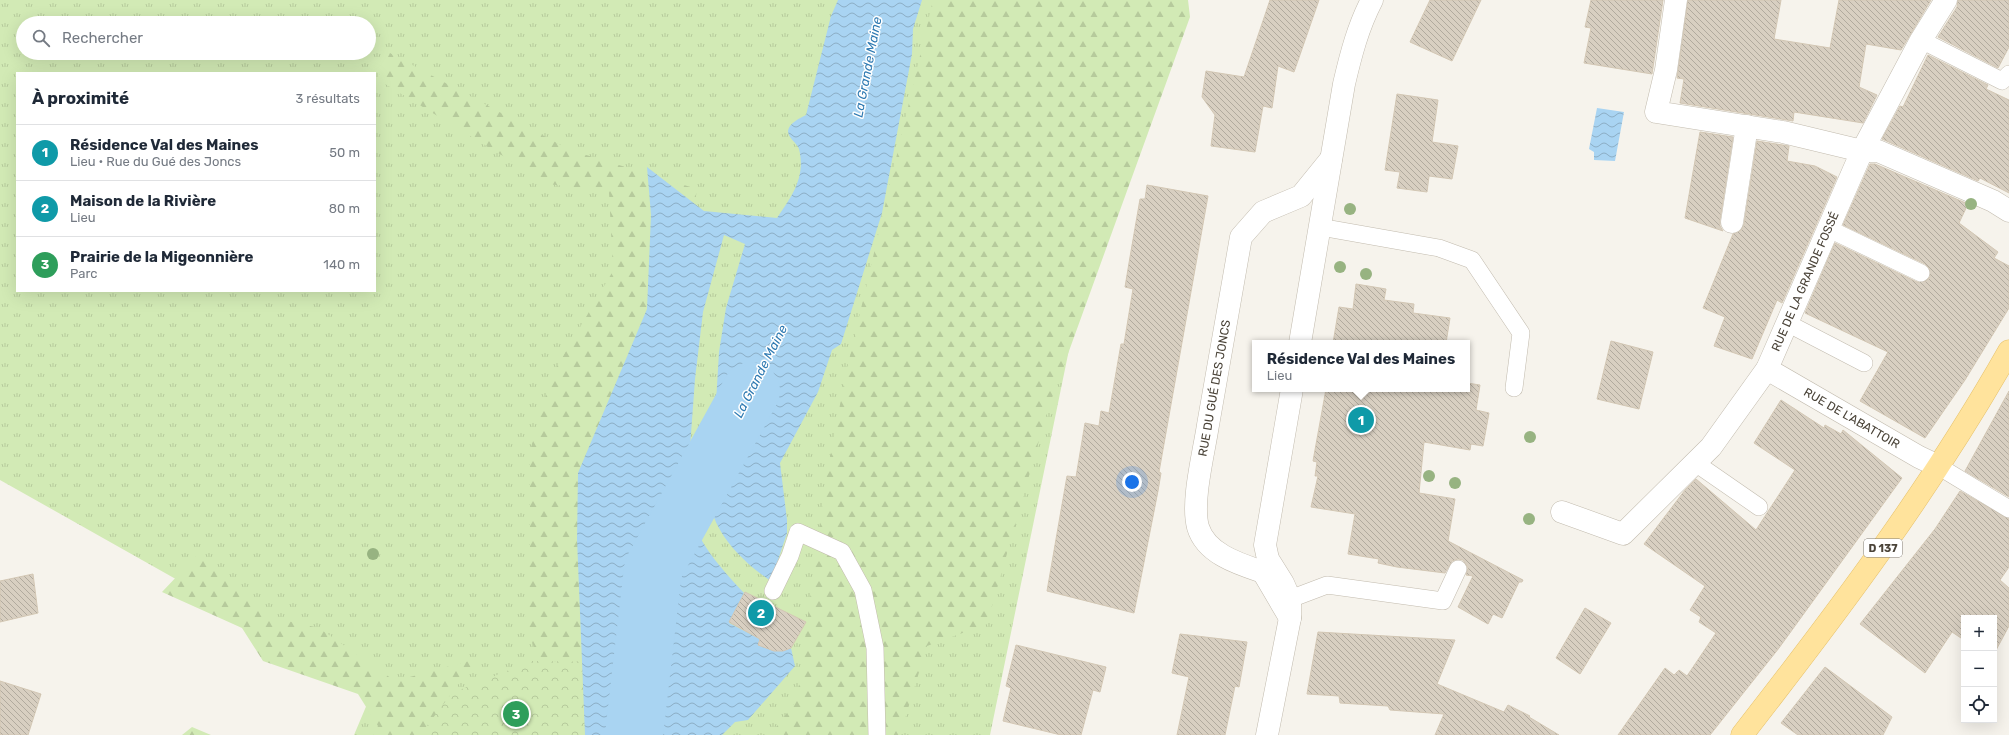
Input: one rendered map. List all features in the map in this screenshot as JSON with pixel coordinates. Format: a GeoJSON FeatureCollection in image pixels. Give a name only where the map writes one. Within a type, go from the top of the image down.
{"type":"FeatureCollection","features":[{"type":"Feature","properties":{"kind":"main road","name":"D 137"},"geometry":{"type":"LineString","coordinates":[[1742,735],[1833,618],[1922,493],[2009,351]]}},
{"type":"Feature","properties":{"kind":"street","name":"RUE DU GUÉ DES JONCS"},"geometry":{"type":"LineString","coordinates":[[1301,340],[1331,159],[1351,53],[1362,18],[1372,0]]}},
{"type":"Feature","properties":{"kind":"street"},"geometry":{"type":"LineString","coordinates":[[1676,0],[1666,70],[1656,112],[1783,132],[1862,151],[1878,151],[1993,201],[2009,211]]}},
{"type":"Feature","properties":{"kind":"street","name":"RUE DE LA GRANDE FOSSÉ"},"geometry":{"type":"LineString","coordinates":[[1562,512],[1623,534],[1694,462],[1711,447],[1767,369],[1862,151],[1921,40],[1946,0]]}},
{"type":"Feature","properties":{"kind":"street"},"geometry":{"type":"LineString","coordinates":[[1732,222],[1747,126]]}},
{"type":"Feature","properties":{"kind":"street","name":"RUE DU GUÉ DES JONCS"},"geometry":{"type":"LineString","coordinates":[[1290,608],[1263,572],[1241,565],[1212,549],[1198,528],[1196,508],[1202,460],[1242,238],[1263,212],[1301,196],[1331,159]]}},
{"type":"Feature","properties":{"kind":"street","name":"RUE DE L'ABATTOIR"},"geometry":{"type":"LineString","coordinates":[[1767,369],[1919,457],[1938,466]]}},
{"type":"Feature","properties":{"kind":"street"},"geometry":{"type":"LineString","coordinates":[[1267,735],[1281,674],[1290,608],[1283,583],[1268,559],[1265,545],[1291,392]]}},
{"type":"Feature","properties":{"kind":"lane"},"geometry":{"type":"LineString","coordinates":[[1921,40],[2002,81],[2009,74]]}},
{"type":"Feature","properties":{"kind":"lane"},"geometry":{"type":"LineString","coordinates":[[1320,227],[1439,248],[1472,260],[1521,334],[1514,388]]}},
{"type":"Feature","properties":{"kind":"lane"},"geometry":{"type":"LineString","coordinates":[[1829,229],[1921,273]]}},
{"type":"Feature","properties":{"kind":"lane"},"geometry":{"type":"LineString","coordinates":[[1787,323],[1864,363]]}},
{"type":"Feature","properties":{"kind":"lane"},"geometry":{"type":"LineString","coordinates":[[1694,462],[1758,507]]}},
{"type":"Feature","properties":{"kind":"lane"},"geometry":{"type":"LineString","coordinates":[[1938,466],[2009,509]]}},
{"type":"Feature","properties":{"kind":"lane"},"geometry":{"type":"LineString","coordinates":[[773,591],[790,556],[798,532],[842,552],[863,590],[873,641],[878,735]]}},
{"type":"Feature","properties":{"kind":"lane"},"geometry":{"type":"LineString","coordinates":[[1290,608],[1327,585],[1443,600],[1458,569]]}},
{"type":"Feature","properties":{"kind":"green space"},"geometry":{"type":"Polygon","coordinates":[[[0,0],[1172,0],[1097,213],[990,735],[354,735],[373,690],[0,480],[0,0]]]}},
{"type":"Feature","properties":{"kind":"green space"},"geometry":{"type":"Polygon","coordinates":[[[933,0],[1188,0],[1190,17],[1048,409],[987,624],[927,646],[900,735],[770,735],[797,700],[825,484],[846,373],[933,0]]]}},
{"type":"Feature","properties":{"kind":"green space"},"geometry":{"type":"Polygon","coordinates":[[[390,53],[570,150],[697,189],[687,257],[570,735],[525,625],[530,550],[530,451],[552,375],[613,271],[609,192],[549,184],[377,79],[390,53]]]}},
{"type":"Feature","properties":{"kind":"green space"},"geometry":{"type":"Polygon","coordinates":[[[198,554],[279,619],[319,628],[395,681],[476,659],[448,698],[432,735],[373,735],[378,726],[358,694],[263,661],[242,628],[162,592],[198,554]]]}},
{"type":"Feature","properties":{"kind":"green space"},"geometry":{"type":"Polygon","coordinates":[[[532,661],[604,662],[591,735],[420,735],[452,693],[532,661]]]}},
{"type":"Feature","properties":{"kind":"green space"},"geometry":{"type":"Polygon","coordinates":[[[192,727],[211,735],[182,735],[192,727]]]}},
{"type":"Feature","properties":{"kind":"water"},"geometry":{"type":"Polygon","coordinates":[[[838,0],[922,0],[913,29],[912,54],[882,213],[841,344],[832,350],[818,392],[780,463],[787,520],[787,533],[771,581],[751,566],[733,548],[718,526],[710,503],[719,352],[726,308],[745,244],[724,235],[703,312],[695,379],[687,489],[688,504],[692,519],[705,546],[714,559],[744,593],[729,623],[760,639],[758,645],[778,650],[791,648],[795,666],[748,720],[735,722],[722,735],[585,735],[577,539],[578,473],[647,309],[651,215],[647,167],[704,211],[777,218],[788,202],[796,186],[801,168],[799,149],[789,136],[788,131],[793,123],[806,115],[831,16],[838,0]]]}},
{"type":"Feature","properties":{"kind":"water"},"geometry":{"type":"Polygon","coordinates":[[[1597,108],[1624,112],[1615,161],[1594,160],[1594,152],[1589,149],[1597,108]]]}},
{"type":"Feature","properties":{"kind":"building"},"geometry":{"type":"Polygon","coordinates":[[[1270,0],[1319,0],[1294,72],[1278,66],[1272,108],[1263,106],[1255,152],[1211,146],[1215,115],[1202,97],[1206,71],[1244,77],[1270,0]]]}},
{"type":"Feature","properties":{"kind":"building"},"geometry":{"type":"Polygon","coordinates":[[[1430,0],[1481,0],[1452,61],[1410,42],[1430,0]]]}},
{"type":"Feature","properties":{"kind":"building"},"geometry":{"type":"Polygon","coordinates":[[[1591,0],[1663,0],[1652,74],[1584,63],[1591,28],[1585,27],[1591,0]]]}},
{"type":"Feature","properties":{"kind":"building"},"geometry":{"type":"Polygon","coordinates":[[[1688,0],[1781,0],[1774,39],[1830,48],[1839,0],[1931,0],[1901,50],[1866,44],[1859,87],[1877,95],[1863,123],[1794,112],[1793,121],[1680,103],[1684,79],[1677,78],[1688,0]]]}},
{"type":"Feature","properties":{"kind":"building"},"geometry":{"type":"Polygon","coordinates":[[[1958,0],[2009,0],[2009,47],[1998,68],[1938,37],[1957,7],[1958,0]]]}},
{"type":"Feature","properties":{"kind":"building"},"geometry":{"type":"Polygon","coordinates":[[[1928,55],[1988,85],[1986,89],[2009,100],[2009,193],[1980,178],[1978,181],[1882,139],[1900,106],[1903,107],[1928,55]]]}},
{"type":"Feature","properties":{"kind":"building"},"geometry":{"type":"Polygon","coordinates":[[[1397,94],[1438,100],[1432,142],[1458,146],[1452,179],[1429,176],[1427,192],[1397,188],[1400,172],[1385,170],[1397,94]]]}},
{"type":"Feature","properties":{"kind":"building"},"geometry":{"type":"Polygon","coordinates":[[[1700,132],[1733,137],[1720,220],[1720,226],[1723,231],[1685,218],[1700,132]]]}},
{"type":"Feature","properties":{"kind":"building"},"geometry":{"type":"Polygon","coordinates":[[[1757,141],[1789,146],[1787,161],[1815,166],[1837,177],[1782,303],[1777,300],[1752,359],[1714,346],[1725,317],[1703,308],[1733,234],[1741,230],[1744,224],[1757,141]]]}},
{"type":"Feature","properties":{"kind":"building"},"geometry":{"type":"Polygon","coordinates":[[[1870,164],[1875,164],[1968,204],[1959,223],[1998,252],[1994,258],[2009,266],[2009,308],[1965,380],[1925,438],[1860,401],[1888,352],[1805,313],[1835,243],[1917,282],[1926,281],[1930,277],[1929,268],[1925,264],[1843,225],[1870,164]]]}},
{"type":"Feature","properties":{"kind":"building"},"geometry":{"type":"Polygon","coordinates":[[[1147,185],[1208,196],[1159,472],[1161,473],[1158,491],[1134,613],[1047,591],[1067,476],[1076,477],[1085,423],[1099,426],[1101,411],[1109,413],[1121,344],[1124,344],[1133,289],[1125,287],[1130,257],[1140,199],[1145,199],[1147,185]]]}},
{"type":"Feature","properties":{"kind":"building"},"geometry":{"type":"Polygon","coordinates":[[[1356,284],[1386,289],[1384,300],[1414,304],[1413,313],[1450,318],[1446,340],[1334,340],[1339,307],[1353,309],[1356,284]]]}},
{"type":"Feature","properties":{"kind":"building"},"geometry":{"type":"Polygon","coordinates":[[[1611,341],[1653,352],[1639,409],[1597,399],[1611,341]]]}},
{"type":"Feature","properties":{"kind":"building"},"geometry":{"type":"Polygon","coordinates":[[[1470,383],[1480,385],[1476,410],[1489,413],[1483,446],[1471,444],[1470,450],[1424,442],[1419,493],[1455,499],[1448,541],[1523,580],[1522,582],[1519,582],[1502,618],[1493,614],[1488,624],[1458,607],[1473,576],[1466,575],[1468,568],[1463,560],[1458,559],[1452,561],[1445,573],[1397,567],[1378,563],[1379,559],[1348,554],[1355,514],[1311,507],[1318,476],[1315,476],[1317,462],[1313,461],[1325,392],[1470,392],[1470,383]]]}},
{"type":"Feature","properties":{"kind":"building"},"geometry":{"type":"Polygon","coordinates":[[[2009,391],[2009,497],[1965,471],[2009,391]]]}},
{"type":"Feature","properties":{"kind":"building"},"geometry":{"type":"Polygon","coordinates":[[[1781,400],[1824,428],[1825,425],[1841,434],[1843,430],[1902,478],[1779,648],[1710,735],[1618,735],[1665,668],[1674,675],[1679,670],[1687,676],[1716,633],[1699,622],[1701,617],[1690,610],[1705,586],[1644,544],[1685,490],[1696,479],[1756,530],[1795,470],[1754,443],[1781,400]]]}},
{"type":"Feature","properties":{"kind":"building"},"geometry":{"type":"Polygon","coordinates":[[[1960,491],[2009,519],[2009,567],[2000,580],[2009,588],[2009,626],[1997,648],[1997,615],[1961,615],[1961,638],[1952,632],[1925,673],[1860,624],[1935,529],[1960,491]]]}},
{"type":"Feature","properties":{"kind":"building"},"geometry":{"type":"Polygon","coordinates":[[[33,574],[38,613],[0,622],[0,581],[33,574]]]}},
{"type":"Feature","properties":{"kind":"building"},"geometry":{"type":"Polygon","coordinates":[[[745,592],[806,622],[791,648],[783,651],[774,651],[758,645],[760,639],[729,622],[745,592]]]}},
{"type":"Feature","properties":{"kind":"building"},"geometry":{"type":"Polygon","coordinates":[[[1585,608],[1611,623],[1580,674],[1556,658],[1585,608]]]}},
{"type":"Feature","properties":{"kind":"building"},"geometry":{"type":"Polygon","coordinates":[[[1318,632],[1455,640],[1437,684],[1504,712],[1508,705],[1530,716],[1529,717],[1559,735],[1435,735],[1444,714],[1390,710],[1388,706],[1340,703],[1339,696],[1307,694],[1318,632]]]}},
{"type":"Feature","properties":{"kind":"building"},"geometry":{"type":"Polygon","coordinates":[[[1180,634],[1247,642],[1239,687],[1235,686],[1225,735],[1177,735],[1189,677],[1172,673],[1180,634]]]}},
{"type":"Feature","properties":{"kind":"building"},"geometry":{"type":"Polygon","coordinates":[[[1016,645],[1106,667],[1100,692],[1093,690],[1081,735],[1061,735],[1003,721],[1011,688],[1006,686],[1016,645]]]}},
{"type":"Feature","properties":{"kind":"building"},"geometry":{"type":"Polygon","coordinates":[[[1825,667],[1892,717],[1883,735],[1798,735],[1781,723],[1825,667]]]}},
{"type":"Feature","properties":{"kind":"building"},"geometry":{"type":"Polygon","coordinates":[[[0,681],[41,694],[28,735],[0,735],[0,681]]]}},
{"type":"Feature","properties":{"kind":"waterway","name":"La Grande Maine"},"geometry":{"type":"LineString","coordinates":[[634,735],[653,569],[751,391]]}},
{"type":"Feature","properties":{"kind":"place","name":"Résidence Val des Maines"},"geometry":{"type":"Point","coordinates":[1361,420]}},
{"type":"Feature","properties":{"kind":"place","name":"Maison de la Rivière"},"geometry":{"type":"Point","coordinates":[761,613]}},
{"type":"Feature","properties":{"kind":"place","name":"Prairie de la Migeonnière"},"geometry":{"type":"Point","coordinates":[516,714]}}]}
